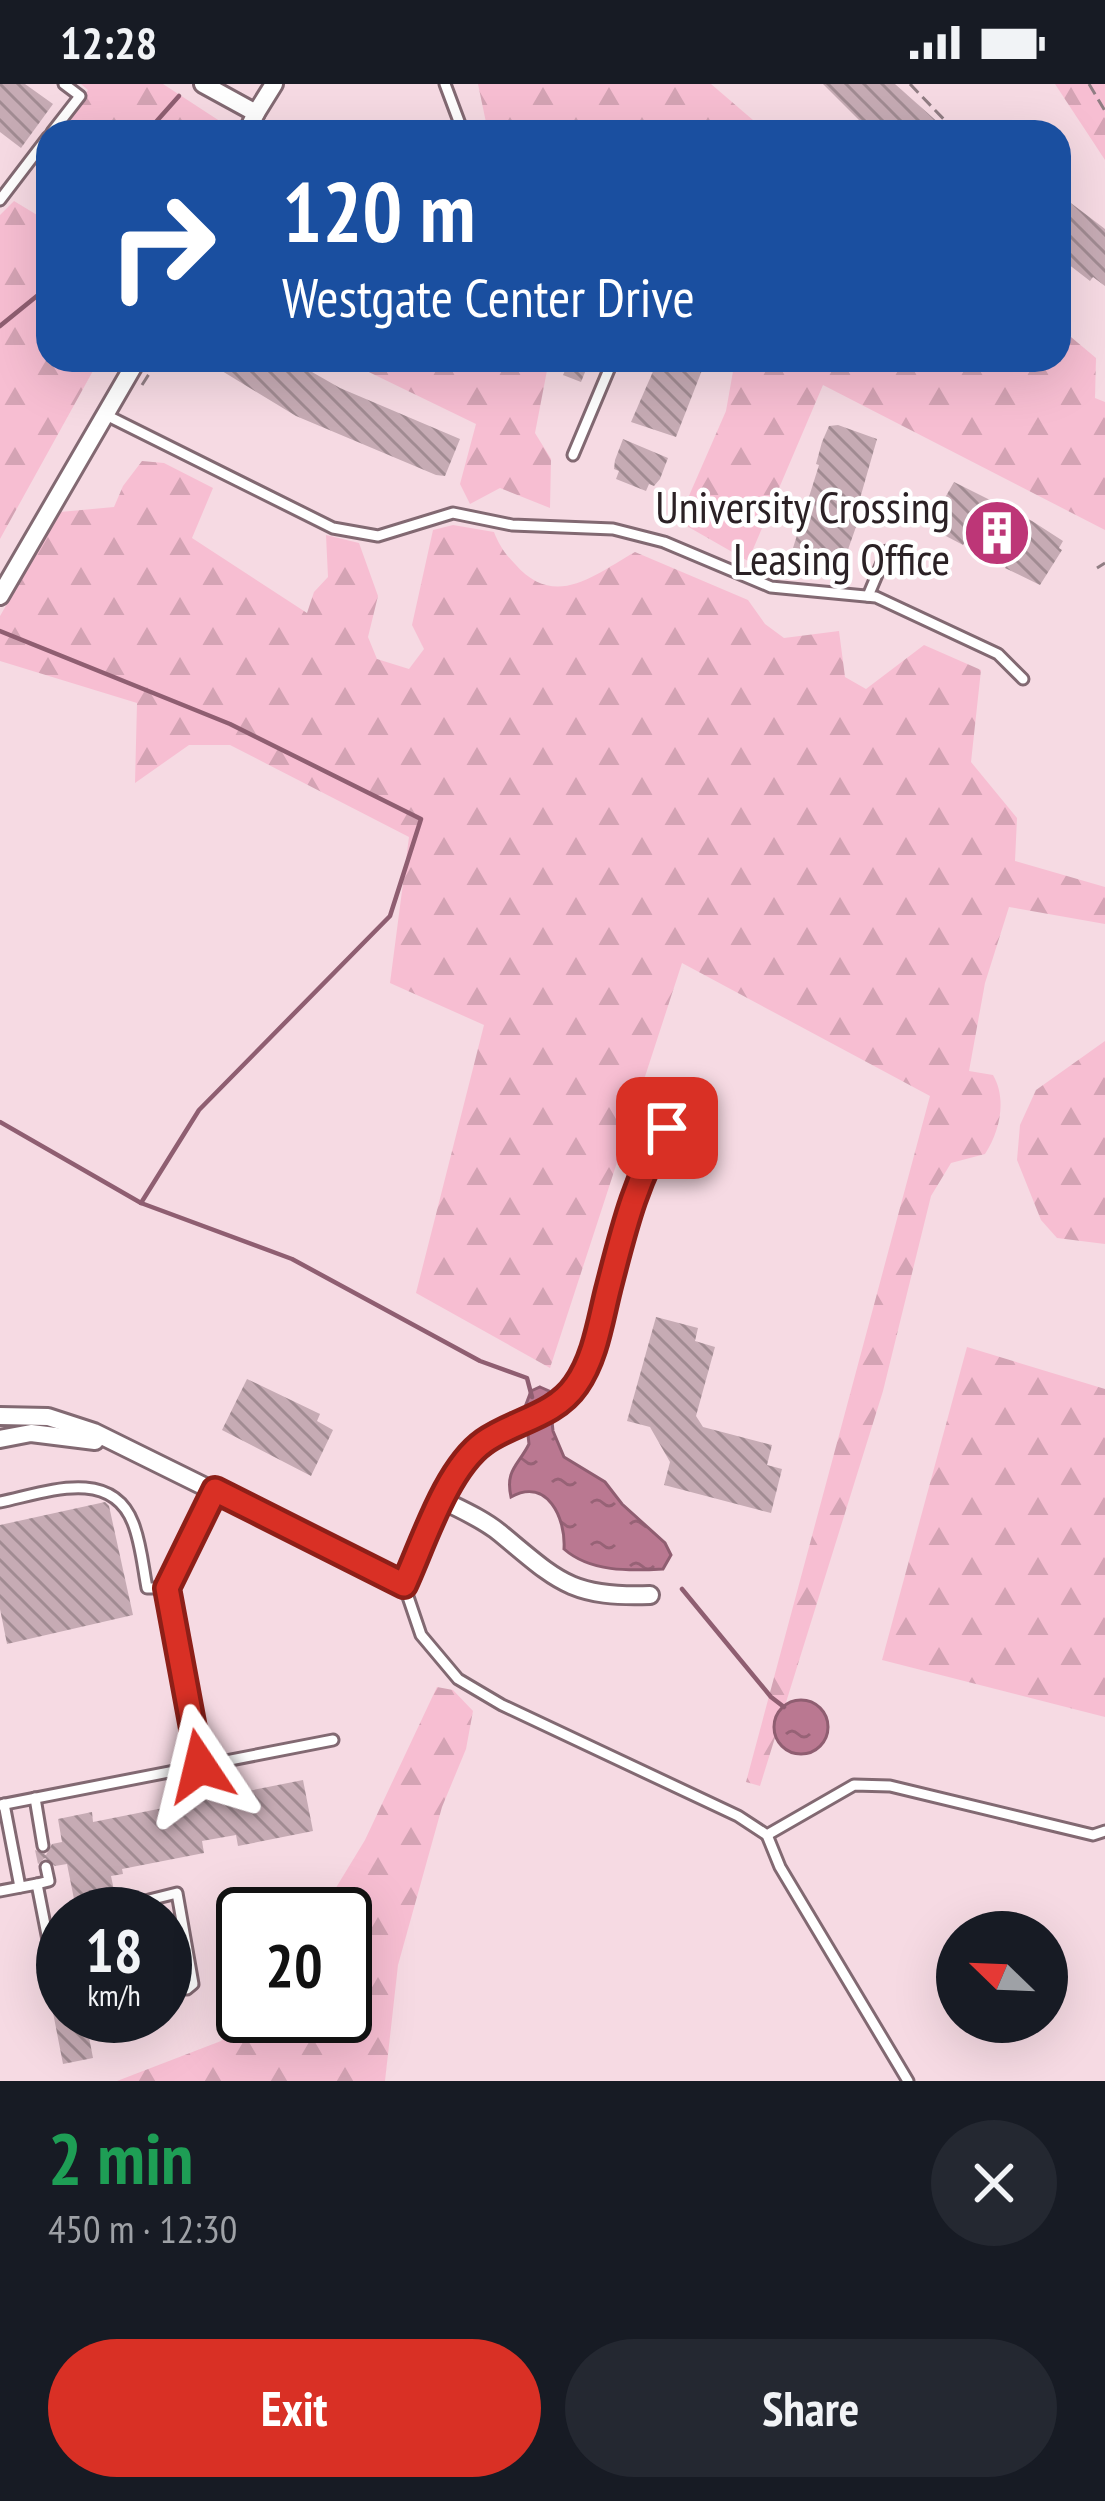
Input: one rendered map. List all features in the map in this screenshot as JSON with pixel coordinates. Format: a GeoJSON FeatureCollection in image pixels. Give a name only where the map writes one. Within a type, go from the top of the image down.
{"type":"FeatureCollection","features":[{"type":"Feature","properties":{"kind":"street"},"geometry":{"type":"LineString","coordinates":[[203,84],[256,113]]}},
{"type":"Feature","properties":{"kind":"street"},"geometry":{"type":"LineString","coordinates":[[253,120],[274,84]]}},
{"type":"Feature","properties":{"kind":"street"},"geometry":{"type":"LineString","coordinates":[[0,596],[130,372]]}},
{"type":"Feature","properties":{"kind":"street"},"geometry":{"type":"LineString","coordinates":[[0,1416],[64,1420],[404,1585],[442,1500],[471,1454],[559,1402],[574,1388],[592,1354],[636,1183],[667,1128]]}},
{"type":"Feature","properties":{"kind":"street"},"geometry":{"type":"LineString","coordinates":[[0,1439],[54,1434],[142,1456]]}},
{"type":"Feature","properties":{"kind":"street"},"geometry":{"type":"LineString","coordinates":[[442,1500],[498,1531],[538,1568],[560,1581],[609,1595],[650,1595]]}},
{"type":"Feature","properties":{"kind":"lane"},"geometry":{"type":"LineString","coordinates":[[62,120],[80,96],[64,84]]}},
{"type":"Feature","properties":{"kind":"lane"},"geometry":{"type":"LineString","coordinates":[[446,84],[459,120]]}},
{"type":"Feature","properties":{"kind":"lane"},"geometry":{"type":"LineString","coordinates":[[0,200],[36,153]]}},
{"type":"Feature","properties":{"kind":"lane"},"geometry":{"type":"LineString","coordinates":[[573,454],[609,372]]}},
{"type":"Feature","properties":{"kind":"lane"},"geometry":{"type":"LineString","coordinates":[[106,415],[333,528],[378,536],[453,513],[512,525],[613,529],[664,542],[771,587],[868,596],[998,655],[1024,679]]}},
{"type":"Feature","properties":{"kind":"lane"},"geometry":{"type":"LineString","coordinates":[[868,596],[887,551]]}},
{"type":"Feature","properties":{"kind":"lane"},"geometry":{"type":"LineString","coordinates":[[0,1502],[83,1485],[101,1490],[122,1503],[134,1526],[147,1588],[167,1588]]}},
{"type":"Feature","properties":{"kind":"lane"},"geometry":{"type":"LineString","coordinates":[[200,1766],[167,1588],[215,1490]]}},
{"type":"Feature","properties":{"kind":"lane"},"geometry":{"type":"LineString","coordinates":[[404,1585],[421,1635],[458,1679],[502,1705],[738,1816],[767,1835],[780,1867],[908,2081]]}},
{"type":"Feature","properties":{"kind":"lane"},"geometry":{"type":"LineString","coordinates":[[20,1887],[2,1804],[333,1740]]}},
{"type":"Feature","properties":{"kind":"lane"},"geometry":{"type":"LineString","coordinates":[[767,1835],[854,1785],[890,1786],[1093,1835],[1105,1831]]}},
{"type":"Feature","properties":{"kind":"lane"},"geometry":{"type":"LineString","coordinates":[[35,1798],[43,1846]]}},
{"type":"Feature","properties":{"kind":"lane"},"geometry":{"type":"LineString","coordinates":[[0,1891],[49,1881],[46,1867]]}},
{"type":"Feature","properties":{"kind":"path"},"geometry":{"type":"LineString","coordinates":[[910,84],[944,120]]}},
{"type":"Feature","properties":{"kind":"path"},"geometry":{"type":"LineString","coordinates":[[1089,84],[1105,111]]}},
{"type":"Feature","properties":{"kind":"path"},"geometry":{"type":"LineString","coordinates":[[1097,568],[1105,563]]}},
{"type":"Feature","properties":{"kind":"green space"},"geometry":{"type":"Polygon","coordinates":[[[81,84],[163,84],[218,120],[67,120],[88,90],[81,84]]]}},
{"type":"Feature","properties":{"kind":"green space"},"geometry":{"type":"Polygon","coordinates":[[[478,84],[711,84],[753,120],[486,120],[478,84]]]}},
{"type":"Feature","properties":{"kind":"green space"},"geometry":{"type":"Polygon","coordinates":[[[1055,84],[1105,84],[1105,160],[1055,84]]]}},
{"type":"Feature","properties":{"kind":"green space"},"geometry":{"type":"Polygon","coordinates":[[[14,201],[36,214],[36,372],[92,372],[0,539],[0,215],[14,201]]]}},
{"type":"Feature","properties":{"kind":"green space"},"geometry":{"type":"Polygon","coordinates":[[[1071,337],[1096,358],[1095,398],[1105,402],[1105,530],[823,385],[748,561],[678,521],[726,411],[733,372],[1071,372],[1071,337]]]}},
{"type":"Feature","properties":{"kind":"green space"},"geometry":{"type":"Polygon","coordinates":[[[369,372],[547,372],[535,433],[551,459],[550,508],[500,488],[470,504],[460,484],[476,424],[369,372]]]}},
{"type":"Feature","properties":{"kind":"green space"},"geometry":{"type":"Polygon","coordinates":[[[142,461],[164,463],[213,488],[192,538],[307,613],[314,592],[328,577],[326,535],[359,543],[378,596],[368,637],[377,659],[409,669],[424,649],[412,625],[433,530],[453,525],[494,532],[515,564],[545,585],[575,584],[635,552],[748,600],[765,624],[784,638],[839,631],[845,677],[866,689],[924,645],[981,670],[971,762],[1017,818],[1015,861],[1105,887],[1105,924],[1009,907],[985,983],[969,1071],[993,1075],[1001,1104],[998,1125],[985,1154],[951,1163],[931,1196],[883,1391],[760,1786],[746,1782],[930,1096],[682,963],[550,1368],[416,1293],[484,1025],[390,983],[409,837],[230,745],[189,745],[135,783],[137,703],[0,661],[0,616],[60,512],[114,507],[142,461]]]}},
{"type":"Feature","properties":{"kind":"green space"},"geometry":{"type":"Polygon","coordinates":[[[1105,1041],[1105,1244],[1057,1238],[1041,1220],[1017,1160],[1020,1125],[1036,1090],[1105,1041]]]}},
{"type":"Feature","properties":{"kind":"green space"},"geometry":{"type":"Polygon","coordinates":[[[967,1347],[1105,1389],[1105,1717],[882,1660],[967,1347]]]}},
{"type":"Feature","properties":{"kind":"green space"},"geometry":{"type":"Polygon","coordinates":[[[437,1687],[453,1690],[473,1711],[466,1749],[442,1807],[398,1965],[385,2081],[117,2081],[216,2043],[372,2043],[372,1887],[336,1887],[365,1840],[437,1687]]]}},
{"type":"Feature","properties":{"kind":"water"},"geometry":{"type":"Polygon","coordinates":[[[540,1387],[549,1391],[553,1431],[564,1457],[605,1482],[665,1543],[671,1555],[663,1569],[624,1570],[574,1557],[564,1549],[558,1514],[544,1496],[524,1492],[511,1497],[511,1474],[529,1444],[525,1407],[531,1391],[540,1387]]]}},
{"type":"Feature","properties":{"kind":"water"},"geometry":{"type":"Polygon","coordinates":[[[801,1700],[820,1708],[828,1727],[820,1746],[801,1754],[782,1746],[774,1727],[782,1708],[801,1700]]]}},
{"type":"Feature","properties":{"kind":"building"},"geometry":{"type":"Polygon","coordinates":[[[0,84],[25,84],[53,104],[41,120],[36,120],[21,148],[0,132],[0,84]]]}},
{"type":"Feature","properties":{"kind":"building"},"geometry":{"type":"Polygon","coordinates":[[[823,84],[895,84],[935,120],[859,120],[823,84]]]}},
{"type":"Feature","properties":{"kind":"building"},"geometry":{"type":"Polygon","coordinates":[[[1071,203],[1105,229],[1105,286],[1093,277],[1090,281],[1071,266],[1071,203]]]}},
{"type":"Feature","properties":{"kind":"building"},"geometry":{"type":"Polygon","coordinates":[[[224,372],[312,372],[460,439],[445,476],[436,475],[296,416],[224,372]]]}},
{"type":"Feature","properties":{"kind":"building"},"geometry":{"type":"Polygon","coordinates":[[[564,372],[585,372],[581,382],[564,372]]]}},
{"type":"Feature","properties":{"kind":"building"},"geometry":{"type":"Polygon","coordinates":[[[653,372],[701,372],[676,437],[631,422],[653,372]]]}},
{"type":"Feature","properties":{"kind":"building"},"geometry":{"type":"Polygon","coordinates":[[[829,426],[877,439],[844,561],[793,548],[822,442],[829,426]]]}},
{"type":"Feature","properties":{"kind":"building"},"geometry":{"type":"Polygon","coordinates":[[[623,439],[668,458],[660,479],[646,491],[616,479],[615,460],[623,439]]]}},
{"type":"Feature","properties":{"kind":"building","name":"University Crossing Leasing Office"},"geometry":{"type":"Polygon","coordinates":[[[954,482],[1063,541],[1040,585],[930,524],[954,482]]]}},
{"type":"Feature","properties":{"kind":"building"},"geometry":{"type":"Polygon","coordinates":[[[656,1317],[698,1328],[695,1341],[715,1347],[696,1416],[703,1427],[772,1445],[767,1465],[782,1469],[771,1513],[664,1485],[670,1462],[650,1427],[627,1421],[656,1317]]]}},
{"type":"Feature","properties":{"kind":"building"},"geometry":{"type":"Polygon","coordinates":[[[247,1379],[320,1414],[317,1421],[333,1430],[311,1476],[222,1430],[247,1379]]]}},
{"type":"Feature","properties":{"kind":"building"},"geometry":{"type":"Polygon","coordinates":[[[105,1502],[133,1615],[7,1644],[0,1609],[0,1525],[105,1502]]]}},
{"type":"Feature","properties":{"kind":"building"},"geometry":{"type":"Polygon","coordinates":[[[303,1780],[313,1831],[238,1846],[236,1835],[202,1841],[204,1853],[122,1869],[123,1874],[111,1876],[113,1887],[72,1887],[67,1864],[55,1866],[45,1858],[38,1864],[35,1850],[46,1855],[52,1844],[62,1842],[58,1819],[92,1812],[93,1822],[303,1780]]]}},
{"type":"Feature","properties":{"kind":"building"},"geometry":{"type":"Polygon","coordinates":[[[59,2043],[90,2043],[93,2058],[63,2064],[59,2043]]]}},
{"type":"Feature","properties":{"kind":"waterway"},"geometry":{"type":"LineString","coordinates":[[158,120],[179,96]]}},
{"type":"Feature","properties":{"kind":"waterway"},"geometry":{"type":"LineString","coordinates":[[0,326],[36,297]]}},
{"type":"Feature","properties":{"kind":"waterway"},"geometry":{"type":"LineString","coordinates":[[0,631],[230,724],[421,819],[390,916],[199,1110],[141,1203]]}},
{"type":"Feature","properties":{"kind":"waterway"},"geometry":{"type":"LineString","coordinates":[[0,1122],[141,1203],[292,1259],[480,1361],[527,1378],[532,1397]]}},
{"type":"Feature","properties":{"kind":"waterway"},"geometry":{"type":"LineString","coordinates":[[682,1589],[784,1707]]}},
{"type":"Feature","properties":{"kind":"place","name":"University Crossing Leasing Office"},"geometry":{"type":"Point","coordinates":[997,533]}},
{"type":"Feature","properties":{"kind":"route"},"geometry":{"type":"LineString","coordinates":[[200,1766],[167,1588],[215,1490],[404,1585],[442,1500],[471,1454],[559,1402],[584,1372],[636,1183],[667,1128]]}}]}
